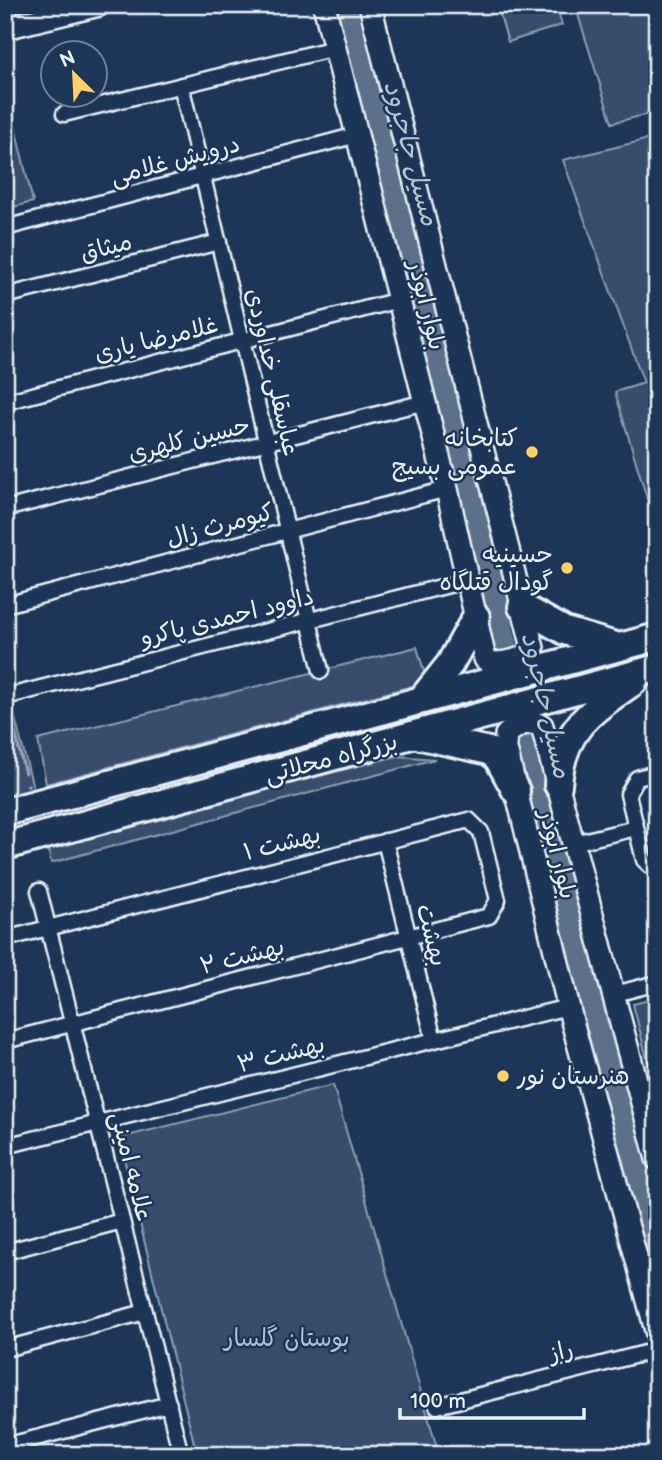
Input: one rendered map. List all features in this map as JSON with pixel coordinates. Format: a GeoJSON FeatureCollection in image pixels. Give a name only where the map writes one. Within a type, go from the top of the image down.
{"type":"FeatureCollection","features":[{"type":"Feature","properties":{"kind":"highway"},"geometry":{"type":"LineString","coordinates":[[523,607],[565,631],[621,648]]}},
{"type":"Feature","properties":{"kind":"highway"},"geometry":{"type":"LineString","coordinates":[[422,699],[450,664],[476,617]]}},
{"type":"Feature","properties":{"kind":"highway","name":"بزرگراه محلاتی"},"geometry":{"type":"LineString","coordinates":[[5,812],[422,699],[511,663],[621,648],[657,636]]}},
{"type":"Feature","properties":{"kind":"highway"},"geometry":{"type":"LineString","coordinates":[[558,785],[564,748],[577,727],[595,710],[654,669]]}},
{"type":"Feature","properties":{"kind":"highway","name":"بزرگراه محلاتی"},"geometry":{"type":"LineString","coordinates":[[5,846],[415,735],[528,713],[654,669]]}},
{"type":"Feature","properties":{"kind":"highway"},"geometry":{"type":"LineString","coordinates":[[415,735],[489,751],[498,758],[516,791]]}},
{"type":"Feature","properties":{"kind":"highway"},"geometry":{"type":"LineString","coordinates":[[173,768],[155,783],[154,788],[161,797],[179,800]]}},
{"type":"Feature","properties":{"kind":"highway"},"geometry":{"type":"LineString","coordinates":[[86,790],[98,794],[105,801],[105,811],[96,822]]}},
{"type":"Feature","properties":{"kind":"main road"},"geometry":{"type":"LineString","coordinates":[[5,28],[99,5]]}},
{"type":"Feature","properties":{"kind":"main road","name":"بلوار ابوذر"},"geometry":{"type":"LineString","coordinates":[[324,5],[447,489],[476,617],[511,663]]}},
{"type":"Feature","properties":{"kind":"main road","name":"بلوار ابوذر"},"geometry":{"type":"LineString","coordinates":[[370,5],[523,607],[511,663]]}},
{"type":"Feature","properties":{"kind":"main road","name":"بلوار ابوذر"},"geometry":{"type":"LineString","coordinates":[[528,713],[534,723],[523,724],[506,735],[516,791],[568,1007],[657,1334]]}},
{"type":"Feature","properties":{"kind":"main road","name":"بلوار ابوذر"},"geometry":{"type":"LineString","coordinates":[[528,713],[558,785],[657,1159]]}},
{"type":"Feature","properties":{"kind":"street"},"geometry":{"type":"LineString","coordinates":[[64,114],[335,48]]}},
{"type":"Feature","properties":{"kind":"street","name":"عباسقلی خداوردی"},"geometry":{"type":"LineString","coordinates":[[181,85],[321,671]]}},
{"type":"Feature","properties":{"kind":"street","name":"درویش غلامی"},"geometry":{"type":"LineString","coordinates":[[5,228],[357,135]]}},
{"type":"Feature","properties":{"kind":"street","name":"میثاق"},"geometry":{"type":"LineString","coordinates":[[5,296],[219,242]]}},
{"type":"Feature","properties":{"kind":"street","name":"غلامرضا یاری"},"geometry":{"type":"LineString","coordinates":[[5,401],[399,300]]}},
{"type":"Feature","properties":{"kind":"street","name":"حسین کلهری"},"geometry":{"type":"LineString","coordinates":[[5,509],[425,402]]}},
{"type":"Feature","properties":{"kind":"street","name":"کیومرث زال"},"geometry":{"type":"LineString","coordinates":[[5,605],[447,489]]}},
{"type":"Feature","properties":{"kind":"street","name":"داوود احمدی پاکرو"},"geometry":{"type":"LineString","coordinates":[[13,695],[453,584]]}},
{"type":"Feature","properties":{"kind":"street"},"geometry":{"type":"LineString","coordinates":[[657,773],[637,778],[628,794],[644,860],[657,872]]}},
{"type":"Feature","properties":{"kind":"street","name":"بهشت ۱"},"geometry":{"type":"LineString","coordinates":[[5,939],[469,820],[481,832],[498,900],[489,916]]}},
{"type":"Feature","properties":{"kind":"street"},"geometry":{"type":"LineString","coordinates":[[574,843],[636,828]]}},
{"type":"Feature","properties":{"kind":"street","name":"بهشت"},"geometry":{"type":"LineString","coordinates":[[385,841],[434,1040]]}},
{"type":"Feature","properties":{"kind":"street","name":"علامه امینی"},"geometry":{"type":"LineString","coordinates":[[39,891],[181,1455]]}},
{"type":"Feature","properties":{"kind":"street","name":"بهشت ۲"},"geometry":{"type":"LineString","coordinates":[[5,1041],[489,916]]}},
{"type":"Feature","properties":{"kind":"street"},"geometry":{"type":"LineString","coordinates":[[615,994],[657,983]]}},
{"type":"Feature","properties":{"kind":"street","name":"بهشت ۳"},"geometry":{"type":"LineString","coordinates":[[5,1146],[568,1007]]}},
{"type":"Feature","properties":{"kind":"street"},"geometry":{"type":"LineString","coordinates":[[5,1252],[122,1221]]}},
{"type":"Feature","properties":{"kind":"street"},"geometry":{"type":"LineString","coordinates":[[5,1349],[145,1312]]}},
{"type":"Feature","properties":{"kind":"street","name":"راز"},"geometry":{"type":"LineString","coordinates":[[437,1406],[657,1350]]}},
{"type":"Feature","properties":{"kind":"street"},"geometry":{"type":"LineString","coordinates":[[5,1447],[169,1404]]}},
{"type":"Feature","properties":{"kind":"green space"},"geometry":{"type":"Polygon","coordinates":[[[497,5],[556,5],[562,25],[508,42],[497,5]]]}},
{"type":"Feature","properties":{"kind":"green space"},"geometry":{"type":"Polygon","coordinates":[[[575,5],[657,5],[657,112],[612,123],[575,5]]]}},
{"type":"Feature","properties":{"kind":"green space"},"geometry":{"type":"Polygon","coordinates":[[[5,86],[33,202],[5,209],[5,86]]]}},
{"type":"Feature","properties":{"kind":"green space"},"geometry":{"type":"Polygon","coordinates":[[[657,137],[657,532],[615,392],[644,383],[563,160],[657,137]]]}},
{"type":"Feature","properties":{"kind":"green space"},"geometry":{"type":"Polygon","coordinates":[[[417,647],[427,682],[46,784],[38,740],[417,647]]]}},
{"type":"Feature","properties":{"kind":"green space"},"geometry":{"type":"Polygon","coordinates":[[[5,680],[34,791],[5,799],[5,680]]]}},
{"type":"Feature","properties":{"kind":"green space"},"geometry":{"type":"Polygon","coordinates":[[[397,756],[435,759],[51,863],[48,846],[397,756]]]}},
{"type":"Feature","properties":{"kind":"green space"},"geometry":{"type":"Polygon","coordinates":[[[657,998],[657,1098],[633,1004],[657,998]]]}},
{"type":"Feature","properties":{"kind":"green space","name":"بوستان گلسار"},"geometry":{"type":"Polygon","coordinates":[[[333,1085],[439,1455],[197,1455],[119,1138],[333,1085]]]}},
{"type":"Feature","properties":{"kind":"waterway","name":"مسیل جاجرود"},"geometry":{"type":"LineString","coordinates":[[344,5],[477,519],[561,890],[657,1253]]}},
{"type":"Feature","properties":{"kind":"waterway"},"geometry":{"type":"LineString","coordinates":[[5,692],[25,773]]}},
{"type":"Feature","properties":{"kind":"place","name":"کتابخانه عمومی بسیج"},"geometry":{"type":"Point","coordinates":[532,452]}},
{"type":"Feature","properties":{"kind":"place","name":"حسینیه گودال قتلگاه"},"geometry":{"type":"Point","coordinates":[567,568]}},
{"type":"Feature","properties":{"kind":"place","name":"هنرستان نور"},"geometry":{"type":"Point","coordinates":[503,1076]}}]}
